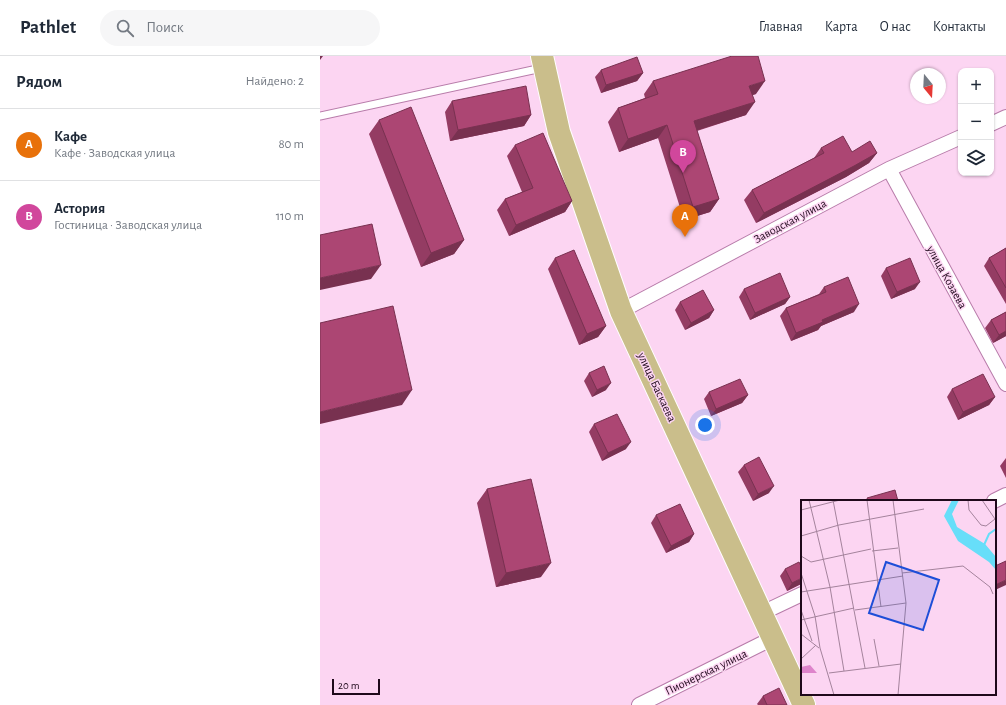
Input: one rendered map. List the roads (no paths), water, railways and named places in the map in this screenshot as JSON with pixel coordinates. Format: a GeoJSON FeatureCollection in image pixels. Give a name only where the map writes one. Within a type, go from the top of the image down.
{"type":"FeatureCollection","features":[{"type":"Feature","properties":{"kind":"main road","name":"улица Баскаева"},"geometry":{"type":"LineString","coordinates":[[543,62],[559,132],[621,311],[804,705]]}},
{"type":"Feature","properties":{"kind":"street"},"geometry":{"type":"LineString","coordinates":[[994,123],[1006,117]]}},
{"type":"Feature","properties":{"kind":"street","name":"Заводская улица"},"geometry":{"type":"LineString","coordinates":[[621,311],[889,169],[958,138]]}},
{"type":"Feature","properties":{"kind":"street","name":"улица Козаева"},"geometry":{"type":"LineString","coordinates":[[889,169],[1006,384]]}},
{"type":"Feature","properties":{"kind":"street"},"geometry":{"type":"LineString","coordinates":[[996,500],[1006,495]]}},
{"type":"Feature","properties":{"kind":"street"},"geometry":{"type":"LineString","coordinates":[[762,613],[801,594]]}},
{"type":"Feature","properties":{"kind":"street","name":"Пионерская улица"},"geometry":{"type":"LineString","coordinates":[[639,705],[773,638]]}},
{"type":"Feature","properties":{"kind":"lane"},"geometry":{"type":"LineString","coordinates":[[320,116],[543,62]]}},
{"type":"Feature","properties":{"kind":"place","name":"Астория"},"geometry":{"type":"Point","coordinates":[683,173]}},
{"type":"Feature","properties":{"kind":"place","name":"Кафе"},"geometry":{"type":"Point","coordinates":[685,237]}}]}
